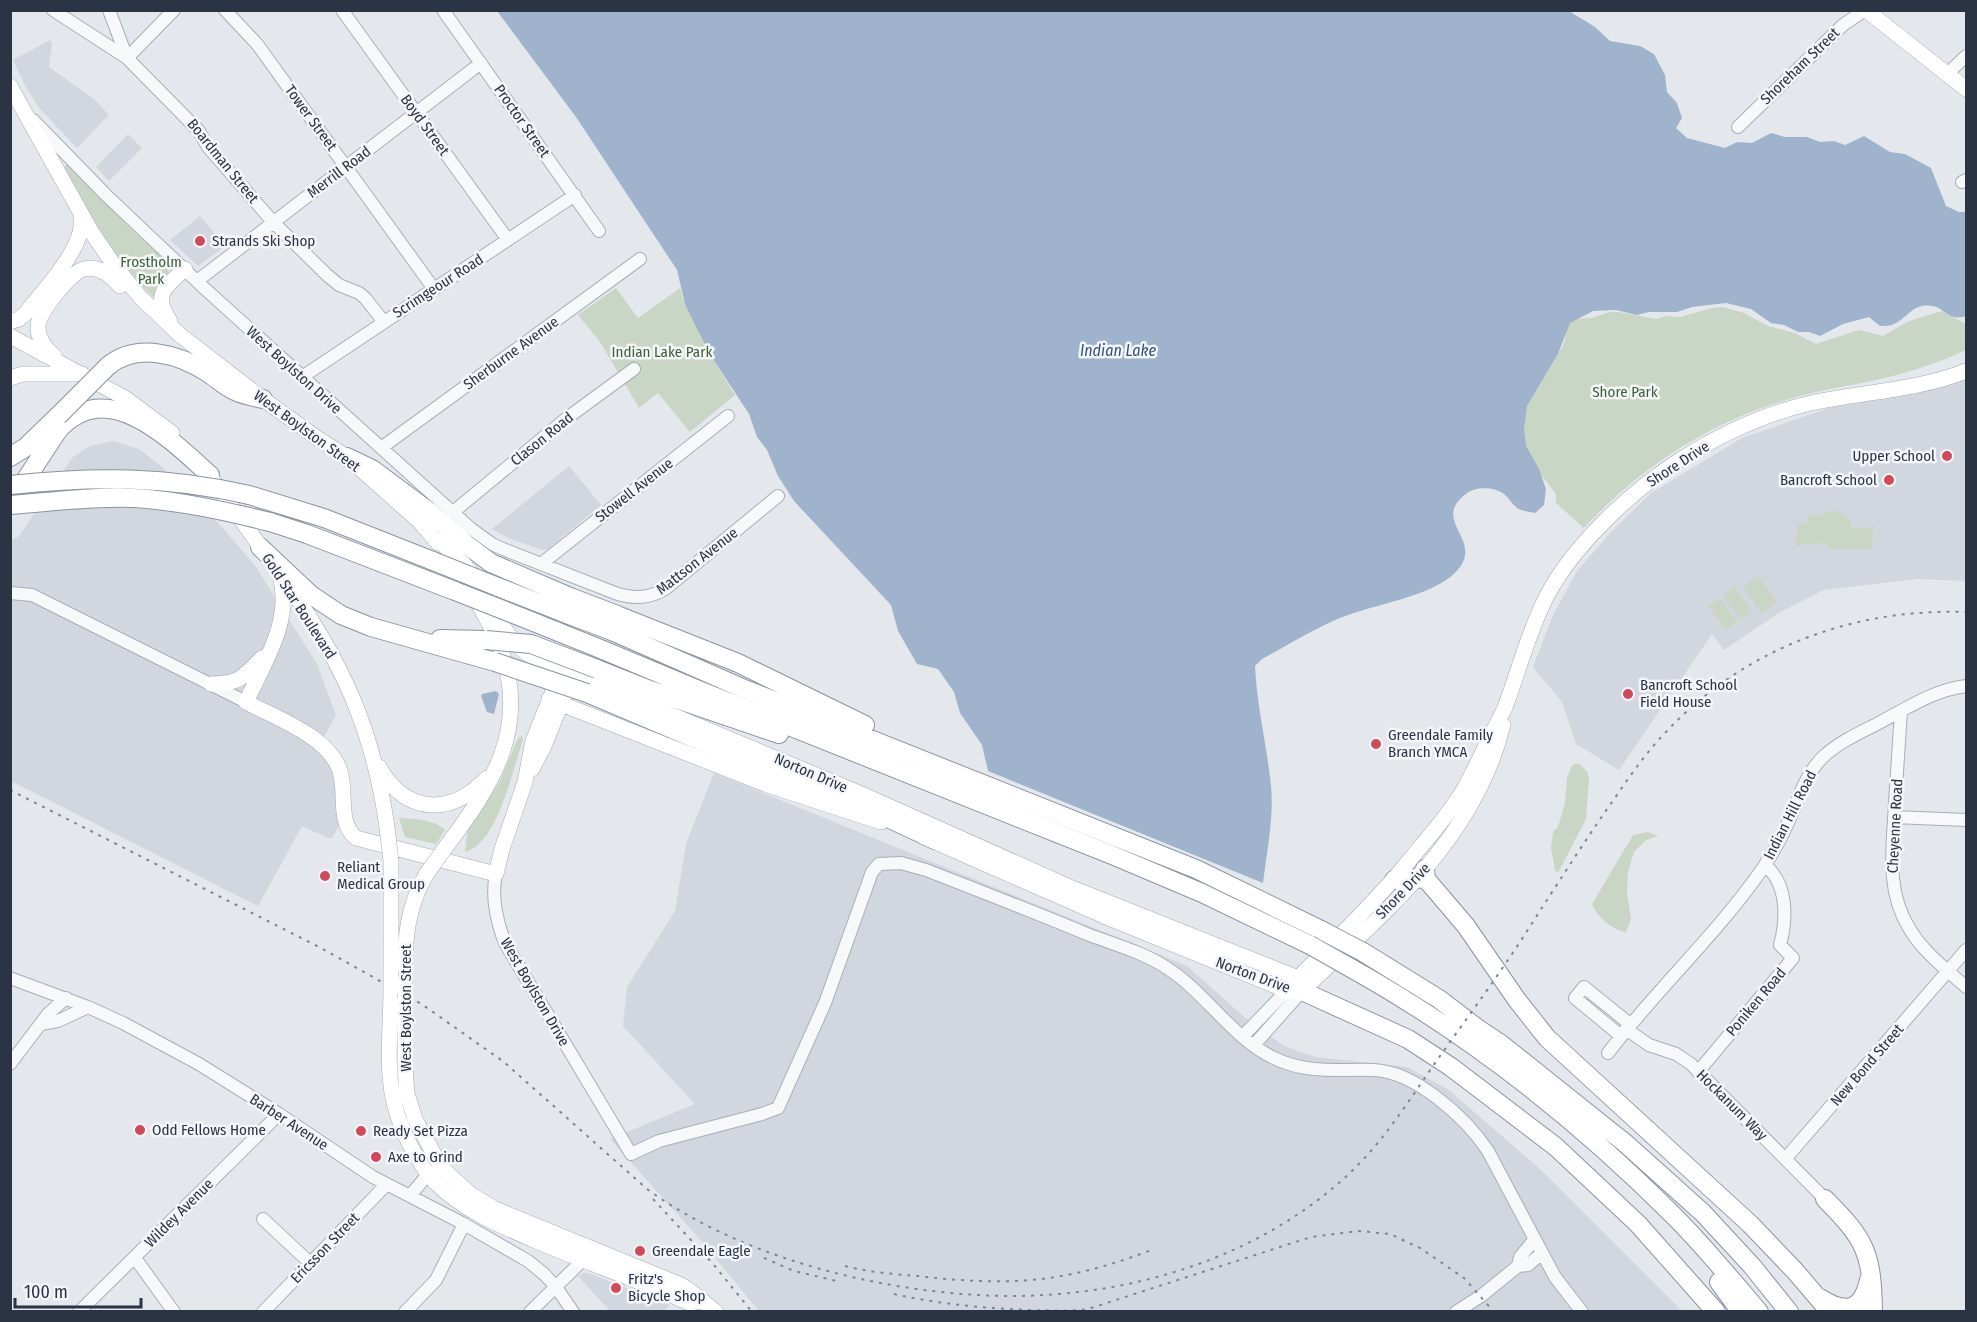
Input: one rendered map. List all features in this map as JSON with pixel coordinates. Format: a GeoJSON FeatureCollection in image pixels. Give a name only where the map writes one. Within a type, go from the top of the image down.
{"type":"FeatureCollection","features":[{"type":"Feature","properties":{"kind":"highway"},"geometry":{"type":"LineString","coordinates":[[10,457],[26,447],[108,366],[119,357],[130,354],[150,353],[171,356],[206,372],[236,392],[262,399]]}},
{"type":"Feature","properties":{"kind":"highway"},"geometry":{"type":"LineString","coordinates":[[10,504],[59,430],[74,417],[94,409],[115,409],[143,422],[210,475]]}},
{"type":"Feature","properties":{"kind":"highway"},"geometry":{"type":"LineString","coordinates":[[347,457],[372,469],[431,513],[491,563],[567,605]]}},
{"type":"Feature","properties":{"kind":"highway"},"geometry":{"type":"LineString","coordinates":[[10,485],[81,478],[149,479],[189,483],[249,495],[324,518],[498,587],[567,605],[614,623],[742,688],[1196,869],[1363,952],[1447,1004],[1511,1051],[1626,1143],[1703,1213],[1752,1266],[1789,1311]]}},
{"type":"Feature","properties":{"kind":"highway"},"geometry":{"type":"LineString","coordinates":[[10,504],[95,498],[133,498],[178,502],[223,510],[307,534],[556,631],[1202,893],[1310,945],[1349,967],[1425,1013],[1496,1062],[1583,1132],[1675,1217],[1758,1311]]}},
{"type":"Feature","properties":{"kind":"highway"},"geometry":{"type":"LineString","coordinates":[[260,547],[311,595],[341,615],[371,627],[495,662],[586,693],[843,798],[935,840]]}},
{"type":"Feature","properties":{"kind":"highway"},"geometry":{"type":"LineString","coordinates":[[371,627],[444,640],[486,640],[531,644],[650,690],[779,735],[932,783]]}},
{"type":"Feature","properties":{"kind":"highway"},"geometry":{"type":"LineString","coordinates":[[1394,880],[1423,875],[1462,920],[1516,1000],[1547,1038],[1750,1224],[1830,1311]]}},
{"type":"Feature","properties":{"kind":"highway"},"geometry":{"type":"LineString","coordinates":[[1296,987],[1408,1039],[1451,1067],[1556,1147],[1638,1224],[1716,1311]]}},
{"type":"Feature","properties":{"kind":"highway"},"geometry":{"type":"LineString","coordinates":[[1825,1199],[1850,1224],[1867,1253],[1873,1311]]}},
{"type":"Feature","properties":{"kind":"highway"},"geometry":{"type":"LineString","coordinates":[[1675,1217],[1679,1232],[1741,1311]]}},
{"type":"Feature","properties":{"kind":"highway"},"geometry":{"type":"LineString","coordinates":[[1752,1266],[1774,1282],[1801,1311]]}},
{"type":"Feature","properties":{"kind":"highway"},"geometry":{"type":"LineString","coordinates":[[1818,1297],[1838,1308],[1855,1306],[1866,1293],[1870,1267]]}},
{"type":"Feature","properties":{"kind":"main road"},"geometry":{"type":"LineString","coordinates":[[1865,10],[1966,89]]}},
{"type":"Feature","properties":{"kind":"main road","name":"West Boylston Street"},"geometry":{"type":"LineString","coordinates":[[10,86],[81,214],[114,265],[149,307],[180,335],[262,399],[347,457],[433,537],[472,593],[489,623],[505,663],[509,680],[510,713],[498,767],[485,792],[427,873],[417,891],[408,924],[404,952],[405,1068],[408,1101],[426,1142],[435,1171]]}},
{"type":"Feature","properties":{"kind":"main road"},"geometry":{"type":"LineString","coordinates":[[10,322],[26,313],[71,255],[82,232],[81,214]]}},
{"type":"Feature","properties":{"kind":"main road"},"geometry":{"type":"LineString","coordinates":[[63,364],[42,341],[38,325],[47,306],[73,274],[84,270],[99,269],[109,275],[130,297],[149,307]]}},
{"type":"Feature","properties":{"kind":"main road"},"geometry":{"type":"LineString","coordinates":[[180,335],[164,312],[160,298],[163,291],[185,269]]}},
{"type":"Feature","properties":{"kind":"main road","name":"Gold Star Boulevard"},"geometry":{"type":"LineString","coordinates":[[10,336],[133,402],[179,440],[210,475],[299,601],[342,672],[357,706],[382,793],[391,861],[391,989]]}},
{"type":"Feature","properties":{"kind":"main road","name":"Shore Drive"},"geometry":{"type":"LineString","coordinates":[[1296,987],[1394,880],[1437,829],[1455,803],[1505,707],[1521,656],[1540,610],[1562,571],[1585,542],[1615,512],[1669,467],[1735,430],[1805,405],[1930,382],[1966,371]]}},
{"type":"Feature","properties":{"kind":"main road"},"geometry":{"type":"LineString","coordinates":[[10,378],[23,374],[70,376],[82,374]]}},
{"type":"Feature","properties":{"kind":"main road","name":"Norton Drive"},"geometry":{"type":"LineString","coordinates":[[433,537],[466,566],[514,643],[534,659],[866,796],[1296,987]]}},
{"type":"Feature","properties":{"kind":"main road"},"geometry":{"type":"LineString","coordinates":[[279,573],[283,593],[283,612],[272,647],[246,702],[313,737],[328,751],[340,769],[346,824],[356,838],[496,874]]}},
{"type":"Feature","properties":{"kind":"main road"},"geometry":{"type":"LineString","coordinates":[[211,684],[231,684],[245,676],[272,647]]}},
{"type":"Feature","properties":{"kind":"main road","name":"West Boylston Drive"},"geometry":{"type":"LineString","coordinates":[[496,874],[525,782],[533,741],[555,702],[568,672]]}},
{"type":"Feature","properties":{"kind":"main road","name":"Norton Drive"},"geometry":{"type":"LineString","coordinates":[[555,702],[765,784],[935,840],[990,867],[1104,916],[1296,987]]}},
{"type":"Feature","properties":{"kind":"main road","name":"Shore Drive"},"geometry":{"type":"LineString","coordinates":[[1296,987],[1423,875],[1454,834],[1480,787],[1499,742],[1505,719],[1505,707]]}},
{"type":"Feature","properties":{"kind":"main road"},"geometry":{"type":"LineString","coordinates":[[372,753],[386,777],[397,789],[412,800],[431,805],[460,800],[476,789],[498,767]]}},
{"type":"Feature","properties":{"kind":"main road","name":"West Boylston Street"},"geometry":{"type":"LineString","coordinates":[[391,989],[391,1065],[394,1100],[402,1124],[435,1171],[490,1207],[586,1254],[681,1285],[697,1294],[690,1305],[716,1311]]}},
{"type":"Feature","properties":{"kind":"street","name":"Boardman Street"},"geometry":{"type":"LineString","coordinates":[[53,10],[127,58],[199,130],[208,147],[273,222],[339,285],[365,298],[384,322]]}},
{"type":"Feature","properties":{"kind":"street"},"geometry":{"type":"LineString","coordinates":[[109,10],[127,58],[174,10]]}},
{"type":"Feature","properties":{"kind":"street","name":"Tower Street"},"geometry":{"type":"LineString","coordinates":[[225,10],[257,44],[434,289]]}},
{"type":"Feature","properties":{"kind":"street","name":"Boyd Street"},"geometry":{"type":"LineString","coordinates":[[342,10],[508,240]]}},
{"type":"Feature","properties":{"kind":"street","name":"Proctor Street"},"geometry":{"type":"LineString","coordinates":[[443,10],[599,231]]}},
{"type":"Feature","properties":{"kind":"street","name":"Shoreham Street"},"geometry":{"type":"LineString","coordinates":[[1738,127],[1843,25],[1865,10]]}},
{"type":"Feature","properties":{"kind":"street"},"geometry":{"type":"LineString","coordinates":[[1947,74],[1966,56]]}},
{"type":"Feature","properties":{"kind":"street","name":"Merrill Road"},"geometry":{"type":"LineString","coordinates":[[197,281],[481,63]]}},
{"type":"Feature","properties":{"kind":"street","name":"West Boylston Drive"},"geometry":{"type":"LineString","coordinates":[[23,110],[106,195],[197,281],[452,513],[492,544],[607,590],[568,672]]}},
{"type":"Feature","properties":{"kind":"street","name":"Scrimgeour Road"},"geometry":{"type":"LineString","coordinates":[[302,377],[575,195]]}},
{"type":"Feature","properties":{"kind":"street","name":"Sherburne Avenue"},"geometry":{"type":"LineString","coordinates":[[381,448],[640,259]]}},
{"type":"Feature","properties":{"kind":"street","name":"Clason Road"},"geometry":{"type":"LineString","coordinates":[[452,513],[567,418],[634,369]]}},
{"type":"Feature","properties":{"kind":"street","name":"Stowell Avenue"},"geometry":{"type":"LineString","coordinates":[[542,564],[728,416]]}},
{"type":"Feature","properties":{"kind":"street","name":"Mattson Avenue"},"geometry":{"type":"LineString","coordinates":[[607,590],[641,598],[661,592],[778,496]]}},
{"type":"Feature","properties":{"kind":"street","name":"West Boylston Drive"},"geometry":{"type":"LineString","coordinates":[[568,672],[594,586]]}},
{"type":"Feature","properties":{"kind":"street"},"geometry":{"type":"LineString","coordinates":[[10,593],[32,595],[246,702]]}},
{"type":"Feature","properties":{"kind":"street","name":"Indian Hill Road"},"geometry":{"type":"LineString","coordinates":[[1608,1053],[1625,1029],[1734,906],[1765,866],[1815,765],[1843,742],[1901,711],[1942,692],[1966,686]]}},
{"type":"Feature","properties":{"kind":"street","name":"Cheyenne Road"},"geometry":{"type":"LineString","coordinates":[[1901,711],[1892,878],[1898,905],[1903,918],[1918,940],[1966,987]]}},
{"type":"Feature","properties":{"kind":"street"},"geometry":{"type":"LineString","coordinates":[[1894,817],[1966,820]]}},
{"type":"Feature","properties":{"kind":"street","name":"West Boylston Drive"},"geometry":{"type":"LineString","coordinates":[[496,874],[495,901],[505,943],[632,1154],[659,1141],[778,1108],[825,1003],[870,876],[879,864],[901,863],[926,870],[1155,961],[1185,982],[1243,1036]]}},
{"type":"Feature","properties":{"kind":"street","name":"Poniken Road"},"geometry":{"type":"LineString","coordinates":[[1698,1072],[1793,958],[1780,945],[1785,923],[1784,905],[1778,884],[1765,866]]}},
{"type":"Feature","properties":{"kind":"street","name":"New Bond Street"},"geometry":{"type":"LineString","coordinates":[[1786,1158],[1966,950]]}},
{"type":"Feature","properties":{"kind":"street","name":"Barber Avenue"},"geometry":{"type":"LineString","coordinates":[[10,978],[88,1007],[191,1060],[387,1185],[464,1224],[528,1261],[556,1287],[573,1311]]}},
{"type":"Feature","properties":{"kind":"street","name":"Shore Drive"},"geometry":{"type":"LineString","coordinates":[[1243,1036],[1296,987]]}},
{"type":"Feature","properties":{"kind":"street","name":"Shore Drive"},"geometry":{"type":"LineString","coordinates":[[1254,1045],[1296,987]]}},
{"type":"Feature","properties":{"kind":"street"},"geometry":{"type":"LineString","coordinates":[[10,1064],[48,1014],[66,998]]}},
{"type":"Feature","properties":{"kind":"street"},"geometry":{"type":"LineString","coordinates":[[41,1024],[58,1021],[88,1007]]}},
{"type":"Feature","properties":{"kind":"street","name":"Hockanum Way"},"geometry":{"type":"LineString","coordinates":[[1625,1029],[1649,1045],[1681,1056],[1825,1199]]}},
{"type":"Feature","properties":{"kind":"street"},"geometry":{"type":"LineString","coordinates":[[1243,1036],[1279,1060],[1306,1069],[1372,1070],[1394,1073],[1449,1107],[1468,1123],[1488,1151],[1555,1277],[1582,1311]]}},
{"type":"Feature","properties":{"kind":"street","name":"Wildey Avenue"},"geometry":{"type":"LineString","coordinates":[[79,1311],[279,1114]]}},
{"type":"Feature","properties":{"kind":"street"},"geometry":{"type":"LineString","coordinates":[[410,1196],[435,1171]]}},
{"type":"Feature","properties":{"kind":"street","name":"Ericsson Street"},"geometry":{"type":"LineString","coordinates":[[263,1311],[387,1185]]}},
{"type":"Feature","properties":{"kind":"street"},"geometry":{"type":"LineString","coordinates":[[263,1219],[310,1263]]}},
{"type":"Feature","properties":{"kind":"street"},"geometry":{"type":"LineString","coordinates":[[405,1311],[436,1280],[464,1224]]}},
{"type":"Feature","properties":{"kind":"street"},"geometry":{"type":"LineString","coordinates":[[1518,1266],[1520,1257],[1535,1239]]}},
{"type":"Feature","properties":{"kind":"street"},"geometry":{"type":"LineString","coordinates":[[1456,1311],[1481,1296],[1518,1266],[1528,1265],[1542,1252]]}},
{"type":"Feature","properties":{"kind":"street"},"geometry":{"type":"LineString","coordinates":[[530,1311],[586,1254]]}},
{"type":"Feature","properties":{"kind":"street"},"geometry":{"type":"LineString","coordinates":[[135,1258],[174,1311]]}},
{"type":"Feature","properties":{"kind":"shaded area"},"geometry":{"type":"Polygon","coordinates":[[[50,40],[52,44],[49,67],[95,100],[109,115],[77,148],[39,108],[13,60],[50,40]]]}},
{"type":"Feature","properties":{"kind":"shaded area"},"geometry":{"type":"Polygon","coordinates":[[[128,134],[142,148],[109,181],[96,167],[128,134]]]}},
{"type":"Feature","properties":{"kind":"shaded area"},"geometry":{"type":"Polygon","coordinates":[[[200,216],[225,246],[198,266],[170,240],[200,216]]]}},
{"type":"Feature","properties":{"kind":"shaded area","name":"Bancroft School"},"geometry":{"type":"Polygon","coordinates":[[[1966,376],[1966,581],[1917,579],[1823,590],[1779,613],[1724,650],[1712,634],[1619,770],[1576,744],[1562,702],[1533,667],[1553,615],[1577,571],[1610,533],[1651,493],[1742,438],[1829,408],[1903,394],[1966,376]]]}},
{"type":"Feature","properties":{"kind":"shaded area"},"geometry":{"type":"Polygon","coordinates":[[[113,441],[139,449],[161,466],[222,527],[256,567],[317,664],[336,715],[318,748],[335,769],[341,822],[332,838],[302,826],[258,906],[11,781],[11,541],[19,536],[73,457],[90,446],[113,441]]]}},
{"type":"Feature","properties":{"kind":"shaded area"},"geometry":{"type":"Polygon","coordinates":[[[569,466],[601,505],[548,549],[542,550],[508,538],[492,529],[569,466]]]}},
{"type":"Feature","properties":{"kind":"shaded area"},"geometry":{"type":"Polygon","coordinates":[[[714,773],[1187,966],[1242,1015],[1284,1046],[1315,1057],[1407,1067],[1449,1090],[1541,1170],[1682,1311],[759,1311],[697,1236],[610,1139],[695,1104],[623,1026],[627,987],[675,911],[686,844],[714,773]]]}},
{"type":"Feature","properties":{"kind":"shaded area"},"geometry":{"type":"Polygon","coordinates":[[[583,1273],[670,1305],[664,1311],[610,1311],[578,1276],[583,1273]]]}},
{"type":"Feature","properties":{"kind":"green space","name":"Frostholm Park"},"geometry":{"type":"Polygon","coordinates":[[[68,164],[132,230],[165,260],[168,276],[154,298],[127,269],[104,236],[64,167],[68,164]]]}},
{"type":"Feature","properties":{"kind":"green space","name":"Indian Lake Park"},"geometry":{"type":"Polygon","coordinates":[[[616,288],[638,318],[680,288],[683,299],[711,356],[735,395],[690,432],[658,393],[639,408],[600,342],[578,315],[616,288]]]}},
{"type":"Feature","properties":{"kind":"green space","name":"Shore Park"},"geometry":{"type":"Polygon","coordinates":[[[1723,307],[1744,313],[1768,326],[1795,333],[1816,344],[1859,330],[1883,336],[1909,321],[1942,311],[1966,324],[1966,350],[1908,372],[1773,404],[1713,429],[1657,463],[1631,483],[1584,528],[1556,503],[1556,494],[1534,466],[1522,438],[1526,407],[1563,346],[1570,319],[1592,318],[1609,312],[1619,312],[1656,319],[1666,316],[1680,317],[1723,307]]]}},
{"type":"Feature","properties":{"kind":"green space"},"geometry":{"type":"Polygon","coordinates":[[[1838,511],[1851,519],[1851,527],[1867,529],[1873,524],[1872,549],[1828,549],[1826,543],[1795,545],[1798,524],[1807,523],[1811,515],[1821,516],[1825,512],[1838,511]]]}},
{"type":"Feature","properties":{"kind":"green space"},"geometry":{"type":"Polygon","coordinates":[[[1758,576],[1777,602],[1762,614],[1743,587],[1758,576]]]}},
{"type":"Feature","properties":{"kind":"green space"},"geometry":{"type":"Polygon","coordinates":[[[1735,587],[1752,612],[1740,620],[1723,596],[1735,587]]]}},
{"type":"Feature","properties":{"kind":"green space"},"geometry":{"type":"Polygon","coordinates":[[[1720,598],[1737,622],[1725,630],[1708,606],[1720,598]]]}},
{"type":"Feature","properties":{"kind":"green space"},"geometry":{"type":"Polygon","coordinates":[[[522,736],[523,740],[509,786],[495,821],[476,846],[465,852],[467,834],[471,824],[499,783],[518,738],[522,736]]]}},
{"type":"Feature","properties":{"kind":"green space"},"geometry":{"type":"Polygon","coordinates":[[[1575,764],[1579,764],[1587,771],[1589,778],[1586,819],[1558,873],[1555,870],[1551,848],[1553,832],[1558,827],[1565,803],[1567,778],[1575,764]]]}},
{"type":"Feature","properties":{"kind":"green space"},"geometry":{"type":"Polygon","coordinates":[[[399,818],[430,822],[445,830],[436,844],[405,837],[399,818]]]}},
{"type":"Feature","properties":{"kind":"green space"},"geometry":{"type":"Polygon","coordinates":[[[1648,832],[1658,836],[1646,840],[1634,852],[1628,872],[1627,892],[1631,919],[1626,932],[1621,931],[1606,922],[1592,904],[1633,835],[1648,832]]]}},
{"type":"Feature","properties":{"kind":"water","name":"Indian Lake"},"geometry":{"type":"Polygon","coordinates":[[[497,11],[1569,11],[1595,27],[1610,41],[1640,46],[1654,54],[1665,75],[1667,92],[1677,103],[1682,118],[1676,128],[1687,138],[1725,148],[1737,142],[1752,143],[1771,133],[1785,137],[1807,137],[1820,142],[1834,141],[1845,145],[1864,136],[1890,152],[1905,154],[1931,168],[1946,206],[1959,212],[1966,212],[1966,316],[1954,317],[1936,307],[1922,306],[1892,325],[1880,326],[1869,317],[1843,324],[1820,336],[1771,323],[1751,309],[1726,303],[1692,307],[1677,312],[1649,312],[1637,315],[1616,310],[1593,311],[1570,323],[1558,354],[1527,406],[1524,429],[1526,446],[1539,469],[1546,489],[1544,505],[1535,513],[1523,511],[1504,494],[1495,490],[1485,488],[1470,491],[1457,503],[1453,512],[1454,521],[1465,547],[1465,557],[1460,567],[1451,576],[1424,591],[1326,624],[1262,659],[1255,666],[1272,798],[1270,834],[1263,883],[988,771],[982,745],[960,713],[954,692],[938,669],[917,664],[898,631],[891,605],[794,501],[778,476],[767,450],[757,437],[749,414],[711,356],[692,319],[685,304],[677,270],[576,117],[497,11]]]}},
{"type":"Feature","properties":{"kind":"water"},"geometry":{"type":"Polygon","coordinates":[[[496,691],[499,694],[494,714],[487,712],[481,696],[496,691]]]}},
{"type":"Feature","properties":{"kind":"railway"},"geometry":{"type":"LineString","coordinates":[[10,790],[321,948],[423,1005],[504,1062],[647,1189],[721,1233],[805,1264],[893,1285],[978,1295],[1029,1296],[1080,1292],[1131,1283],[1181,1270],[1229,1252],[1275,1229],[1317,1200],[1356,1167],[1390,1127],[1485,993],[1634,771],[1665,733],[1729,678],[1764,657],[1841,626],[1882,617],[1966,612]]}},
{"type":"Feature","properties":{"kind":"railway"},"geometry":{"type":"LineString","coordinates":[[653,1199],[714,1265],[752,1312]]}},
{"type":"Feature","properties":{"kind":"railway"},"geometry":{"type":"LineString","coordinates":[[894,1294],[944,1303],[994,1308],[1057,1311],[1088,1309],[1311,1237],[1359,1231],[1390,1234],[1420,1248],[1464,1278],[1494,1312]]}},
{"type":"Feature","properties":{"kind":"railway"},"geometry":{"type":"LineString","coordinates":[[845,1266],[950,1279],[1016,1281],[1076,1273],[1115,1263],[1154,1249]]}},
{"type":"Feature","properties":{"kind":"railway"},"geometry":{"type":"LineString","coordinates":[[764,1258],[794,1271],[841,1282]]}},
{"type":"Feature","properties":{"kind":"place","name":"Strands Ski Shop"},"geometry":{"type":"Point","coordinates":[200,241]}},
{"type":"Feature","properties":{"kind":"place","name":"Upper School"},"geometry":{"type":"Point","coordinates":[1947,456]}},
{"type":"Feature","properties":{"kind":"place","name":"Bancroft School"},"geometry":{"type":"Point","coordinates":[1889,480]}},
{"type":"Feature","properties":{"kind":"place","name":"Bancroft School Field House"},"geometry":{"type":"Point","coordinates":[1628,694]}},
{"type":"Feature","properties":{"kind":"place","name":"Greendale Family Branch YMCA"},"geometry":{"type":"Point","coordinates":[1376,744]}},
{"type":"Feature","properties":{"kind":"place","name":"Reliant Medical Group"},"geometry":{"type":"Point","coordinates":[325,876]}},
{"type":"Feature","properties":{"kind":"place","name":"Odd Fellows Home"},"geometry":{"type":"Point","coordinates":[140,1130]}},
{"type":"Feature","properties":{"kind":"place","name":"Ready Set Pizza"},"geometry":{"type":"Point","coordinates":[361,1131]}},
{"type":"Feature","properties":{"kind":"place","name":"Axe to Grind"},"geometry":{"type":"Point","coordinates":[376,1157]}},
{"type":"Feature","properties":{"kind":"place","name":"Greendale Eagle"},"geometry":{"type":"Point","coordinates":[640,1251]}},
{"type":"Feature","properties":{"kind":"place","name":"Fritz's Bicycle Shop"},"geometry":{"type":"Point","coordinates":[616,1288]}}]}
